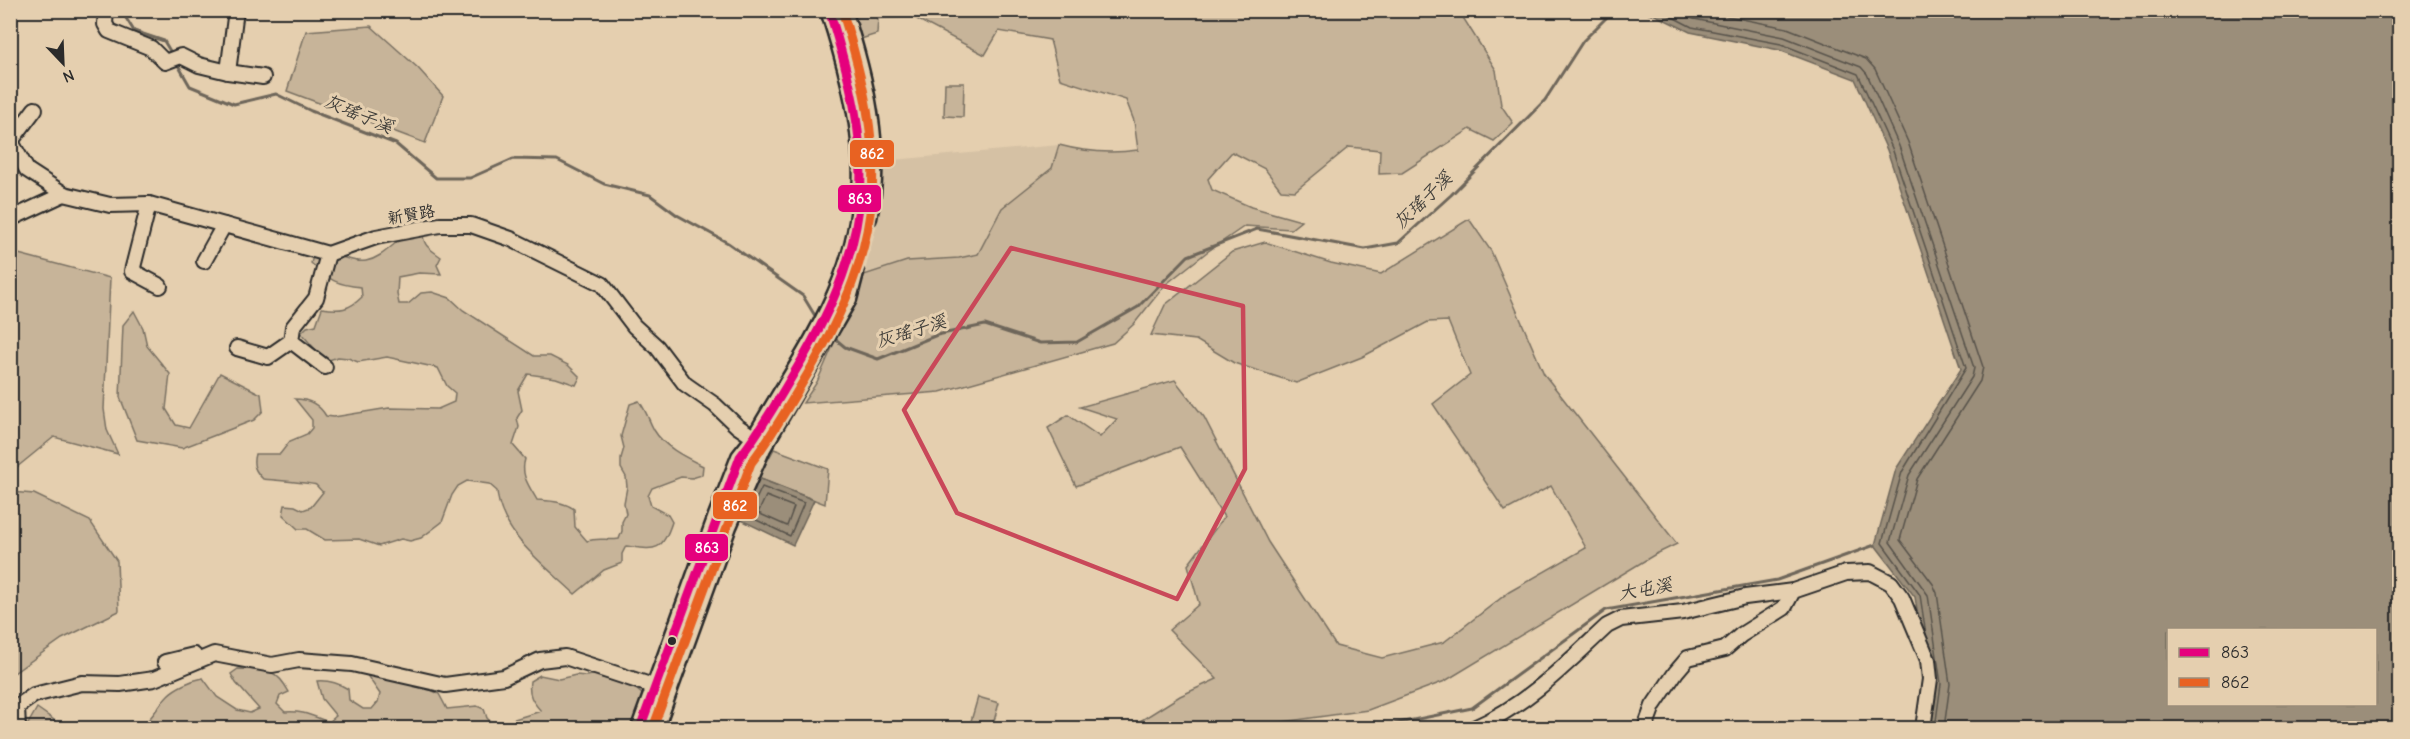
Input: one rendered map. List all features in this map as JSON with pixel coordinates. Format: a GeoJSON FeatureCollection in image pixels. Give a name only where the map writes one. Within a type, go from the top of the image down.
{"type":"FeatureCollection","features":[{"type":"Feature","properties":{"kind":"main road"},"geometry":{"type":"LineString","coordinates":[[640,729],[661,688],[728,526],[760,441],[832,316],[855,243],[862,193],[862,149],[856,103],[829,10]]}},
{"type":"Feature","properties":{"kind":"main road"},"geometry":{"type":"LineString","coordinates":[[832,316],[848,299],[861,253],[873,194],[871,125],[855,49],[843,10]]}},
{"type":"Feature","properties":{"kind":"main road"},"geometry":{"type":"LineString","coordinates":[[760,441],[787,408],[816,346]]}},
{"type":"Feature","properties":{"kind":"main road"},"geometry":{"type":"LineString","coordinates":[[655,729],[661,688]]}},
{"type":"Feature","properties":{"kind":"street"},"geometry":{"type":"LineString","coordinates":[[106,10],[105,24],[109,31],[151,48],[165,62],[181,56],[199,65],[263,77]]}},
{"type":"Feature","properties":{"kind":"street"},"geometry":{"type":"LineString","coordinates":[[228,72],[236,10]]}},
{"type":"Feature","properties":{"kind":"street"},"geometry":{"type":"LineString","coordinates":[[35,109],[11,140],[27,170],[64,194],[110,205],[149,204],[328,254],[316,298],[293,327],[291,340],[268,357],[237,348]]}},
{"type":"Feature","properties":{"kind":"street"},"geometry":{"type":"LineString","coordinates":[[10,219],[64,194]]}},
{"type":"Feature","properties":{"kind":"street"},"geometry":{"type":"LineString","coordinates":[[149,204],[132,271],[160,286]]}},
{"type":"Feature","properties":{"kind":"street"},"geometry":{"type":"LineString","coordinates":[[204,261],[224,225]]}},
{"type":"Feature","properties":{"kind":"street","name":"新賢路"},"geometry":{"type":"LineString","coordinates":[[328,254],[376,237],[440,225],[471,225],[511,239],[602,284],[634,326],[657,347],[685,384],[715,405],[737,426],[760,441]]}},
{"type":"Feature","properties":{"kind":"street"},"geometry":{"type":"LineString","coordinates":[[291,340],[325,367]]}},
{"type":"Feature","properties":{"kind":"street"},"geometry":{"type":"LineString","coordinates":[[1474,729],[1490,722],[1531,696],[1614,622],[1683,612],[1745,597],[1793,591],[1846,573],[1870,572],[1892,583],[1902,598],[1928,660],[1930,679],[1923,729]]}},
{"type":"Feature","properties":{"kind":"street"},"geometry":{"type":"LineString","coordinates":[[1645,729],[1653,706],[1688,658],[1725,649],[1784,608],[1793,591]]}},
{"type":"Feature","properties":{"kind":"street"},"geometry":{"type":"LineString","coordinates":[[18,729],[17,707],[34,695],[82,683],[120,684],[154,679],[214,654],[272,665],[298,660],[352,664],[445,685],[504,677],[540,660],[565,657],[661,688]]}},
{"type":"Feature","properties":{"kind":"street"},"geometry":{"type":"LineString","coordinates":[[165,662],[192,655],[201,659]]}},
{"type":"Feature","properties":{"kind":"highlighted area"},"geometry":{"type":"Polygon","coordinates":[[[1011,248],[1243,306],[1245,469],[1177,599],[957,513],[904,410],[1011,248]]]}},
{"type":"Feature","properties":{"kind":"shaded area"},"geometry":{"type":"Polygon","coordinates":[[[852,11],[1459,11],[1496,70],[1501,105],[1513,123],[1494,141],[1470,129],[1402,173],[1379,174],[1380,150],[1349,147],[1295,191],[1281,190],[1265,169],[1232,152],[1208,179],[1212,190],[1251,207],[1301,221],[1291,229],[1245,226],[1165,285],[1134,324],[1113,343],[940,392],[803,403],[817,382],[864,275],[907,261],[959,258],[978,254],[1002,208],[1052,168],[1059,145],[1098,152],[1138,150],[1134,121],[1126,100],[1060,79],[1050,40],[999,31],[985,55],[913,17],[878,18],[877,34],[861,39],[852,11]]]}},
{"type":"Feature","properties":{"kind":"shaded area"},"geometry":{"type":"Polygon","coordinates":[[[371,26],[418,68],[443,96],[425,143],[287,91],[306,31],[371,26]]]}},
{"type":"Feature","properties":{"kind":"shaded area"},"geometry":{"type":"Polygon","coordinates":[[[945,83],[964,83],[963,117],[944,116],[945,83]]]}},
{"type":"Feature","properties":{"kind":"shaded area"},"geometry":{"type":"Polygon","coordinates":[[[1059,145],[1052,168],[1002,208],[978,254],[959,258],[907,261],[864,275],[877,224],[882,161],[1059,145]]]}},
{"type":"Feature","properties":{"kind":"shaded area"},"geometry":{"type":"Polygon","coordinates":[[[1469,219],[1491,251],[1544,374],[1677,544],[1654,555],[1445,681],[1368,710],[1239,728],[1129,728],[1180,696],[1217,679],[1169,630],[1199,604],[1188,565],[1224,517],[1180,447],[1076,486],[1048,428],[1068,415],[1100,437],[1117,419],[1080,407],[1175,380],[1204,417],[1268,542],[1336,646],[1382,658],[1444,642],[1509,592],[1586,548],[1551,486],[1505,511],[1433,404],[1470,375],[1448,321],[1428,322],[1362,357],[1296,383],[1234,363],[1196,340],[1151,335],[1165,305],[1232,252],[1265,242],[1331,263],[1381,274],[1469,219]]]}},
{"type":"Feature","properties":{"kind":"shaded area"},"geometry":{"type":"Polygon","coordinates":[[[423,229],[425,243],[441,257],[437,265],[441,274],[419,273],[398,277],[399,304],[408,304],[421,293],[432,292],[450,298],[463,310],[534,356],[550,356],[568,365],[580,377],[576,385],[556,378],[528,374],[518,391],[522,410],[517,418],[519,427],[513,445],[525,459],[524,475],[537,500],[561,503],[574,509],[575,527],[587,541],[619,539],[626,514],[624,503],[627,487],[626,477],[621,468],[624,448],[621,436],[630,404],[639,401],[663,442],[703,466],[702,475],[692,478],[681,477],[652,488],[648,496],[651,506],[668,515],[672,522],[661,544],[651,548],[626,546],[622,554],[622,563],[604,570],[575,594],[526,548],[507,522],[500,507],[497,491],[489,484],[467,481],[458,486],[452,495],[442,522],[421,538],[410,541],[401,539],[379,546],[359,539],[325,540],[307,529],[298,529],[283,515],[285,505],[303,510],[311,507],[323,492],[313,484],[263,479],[255,468],[255,454],[280,454],[290,441],[307,434],[312,428],[312,420],[295,399],[313,403],[326,416],[334,417],[389,408],[438,409],[454,402],[455,393],[447,386],[438,368],[387,357],[358,362],[338,357],[329,360],[321,356],[301,333],[307,327],[316,325],[322,308],[344,308],[353,305],[362,297],[361,287],[339,283],[317,269],[311,263],[314,253],[366,261],[381,255],[407,234],[423,229]]]}},
{"type":"Feature","properties":{"kind":"shaded area"},"geometry":{"type":"Polygon","coordinates":[[[11,252],[110,278],[104,409],[107,430],[118,454],[54,437],[11,472],[11,252]]]}},
{"type":"Feature","properties":{"kind":"shaded area"},"geometry":{"type":"Polygon","coordinates":[[[134,311],[143,328],[147,346],[170,374],[166,409],[176,425],[189,428],[220,373],[261,394],[263,411],[254,420],[182,448],[137,440],[120,397],[123,325],[134,311]]]}},
{"type":"Feature","properties":{"kind":"shaded area"},"geometry":{"type":"Polygon","coordinates":[[[774,449],[828,469],[825,504],[758,478],[774,449]]]}},
{"type":"Feature","properties":{"kind":"shaded area"},"geometry":{"type":"Polygon","coordinates":[[[11,492],[34,494],[90,521],[117,561],[119,611],[62,639],[11,675],[11,492]]]}},
{"type":"Feature","properties":{"kind":"shaded area"},"geometry":{"type":"Polygon","coordinates":[[[238,669],[262,670],[274,674],[289,692],[280,696],[277,704],[285,712],[302,713],[329,722],[336,716],[322,699],[317,681],[337,684],[348,689],[349,700],[363,709],[372,709],[378,702],[380,694],[364,671],[380,670],[415,686],[431,690],[439,694],[447,709],[477,706],[484,709],[487,718],[494,725],[541,711],[530,694],[530,681],[540,675],[559,679],[576,675],[607,673],[630,684],[643,695],[635,728],[130,728],[147,721],[175,689],[203,678],[217,697],[237,710],[250,713],[259,709],[231,674],[238,669]]]}},
{"type":"Feature","properties":{"kind":"shaded area"},"geometry":{"type":"Polygon","coordinates":[[[978,697],[999,703],[992,728],[969,728],[978,697]]]}},
{"type":"Feature","properties":{"kind":"shaded area"},"geometry":{"type":"Polygon","coordinates":[[[37,708],[54,720],[55,728],[32,728],[28,724],[37,708]]]}},
{"type":"Feature","properties":{"kind":"water"},"geometry":{"type":"Polygon","coordinates":[[[1630,11],[2399,11],[2399,728],[1921,728],[1928,686],[1915,597],[1875,545],[1896,469],[1961,369],[1887,150],[1855,79],[1779,50],[1690,32],[1653,14],[1630,11]]]}},
{"type":"Feature","properties":{"kind":"water"},"geometry":{"type":"Polygon","coordinates":[[[758,478],[814,500],[793,545],[739,519],[758,478]]]}},
{"type":"Feature","properties":{"kind":"waterway","name":"灰瑤子溪"},"geometry":{"type":"LineString","coordinates":[[121,10],[134,31],[164,41],[170,51]]}},
{"type":"Feature","properties":{"kind":"waterway","name":"灰瑤子溪"},"geometry":{"type":"LineString","coordinates":[[833,337],[845,347],[878,359],[937,335],[985,325],[1040,343],[1077,342],[1138,307],[1188,256],[1257,229],[1365,249],[1398,243],[1451,195],[1545,100],[1583,41],[1614,10]]}},
{"type":"Feature","properties":{"kind":"waterway","name":"灰瑤子溪"},"geometry":{"type":"LineString","coordinates":[[178,65],[190,86],[234,104],[276,94],[311,111],[396,144],[436,178],[470,178],[513,159],[557,160],[604,184],[650,195],[677,215],[728,243],[803,296],[817,319]]}},
{"type":"Feature","properties":{"kind":"waterway","name":"大屯溪"},"geometry":{"type":"LineString","coordinates":[[1374,728],[1472,708],[1606,610],[1777,580],[1875,545]]}},
{"type":"Feature","properties":{"kind":"transit line","name":"863"},"geometry":{"type":"LineString","coordinates":[[640,728],[740,457],[770,413],[823,320],[842,276],[854,235],[860,194],[860,153],[855,109],[829,10]]}},
{"type":"Feature","properties":{"kind":"transit line","name":"862"},"geometry":{"type":"LineString","coordinates":[[653,728],[751,463],[787,409],[833,326],[853,282],[865,239],[872,197],[872,155],[867,111],[857,63],[842,10]]}}]}
